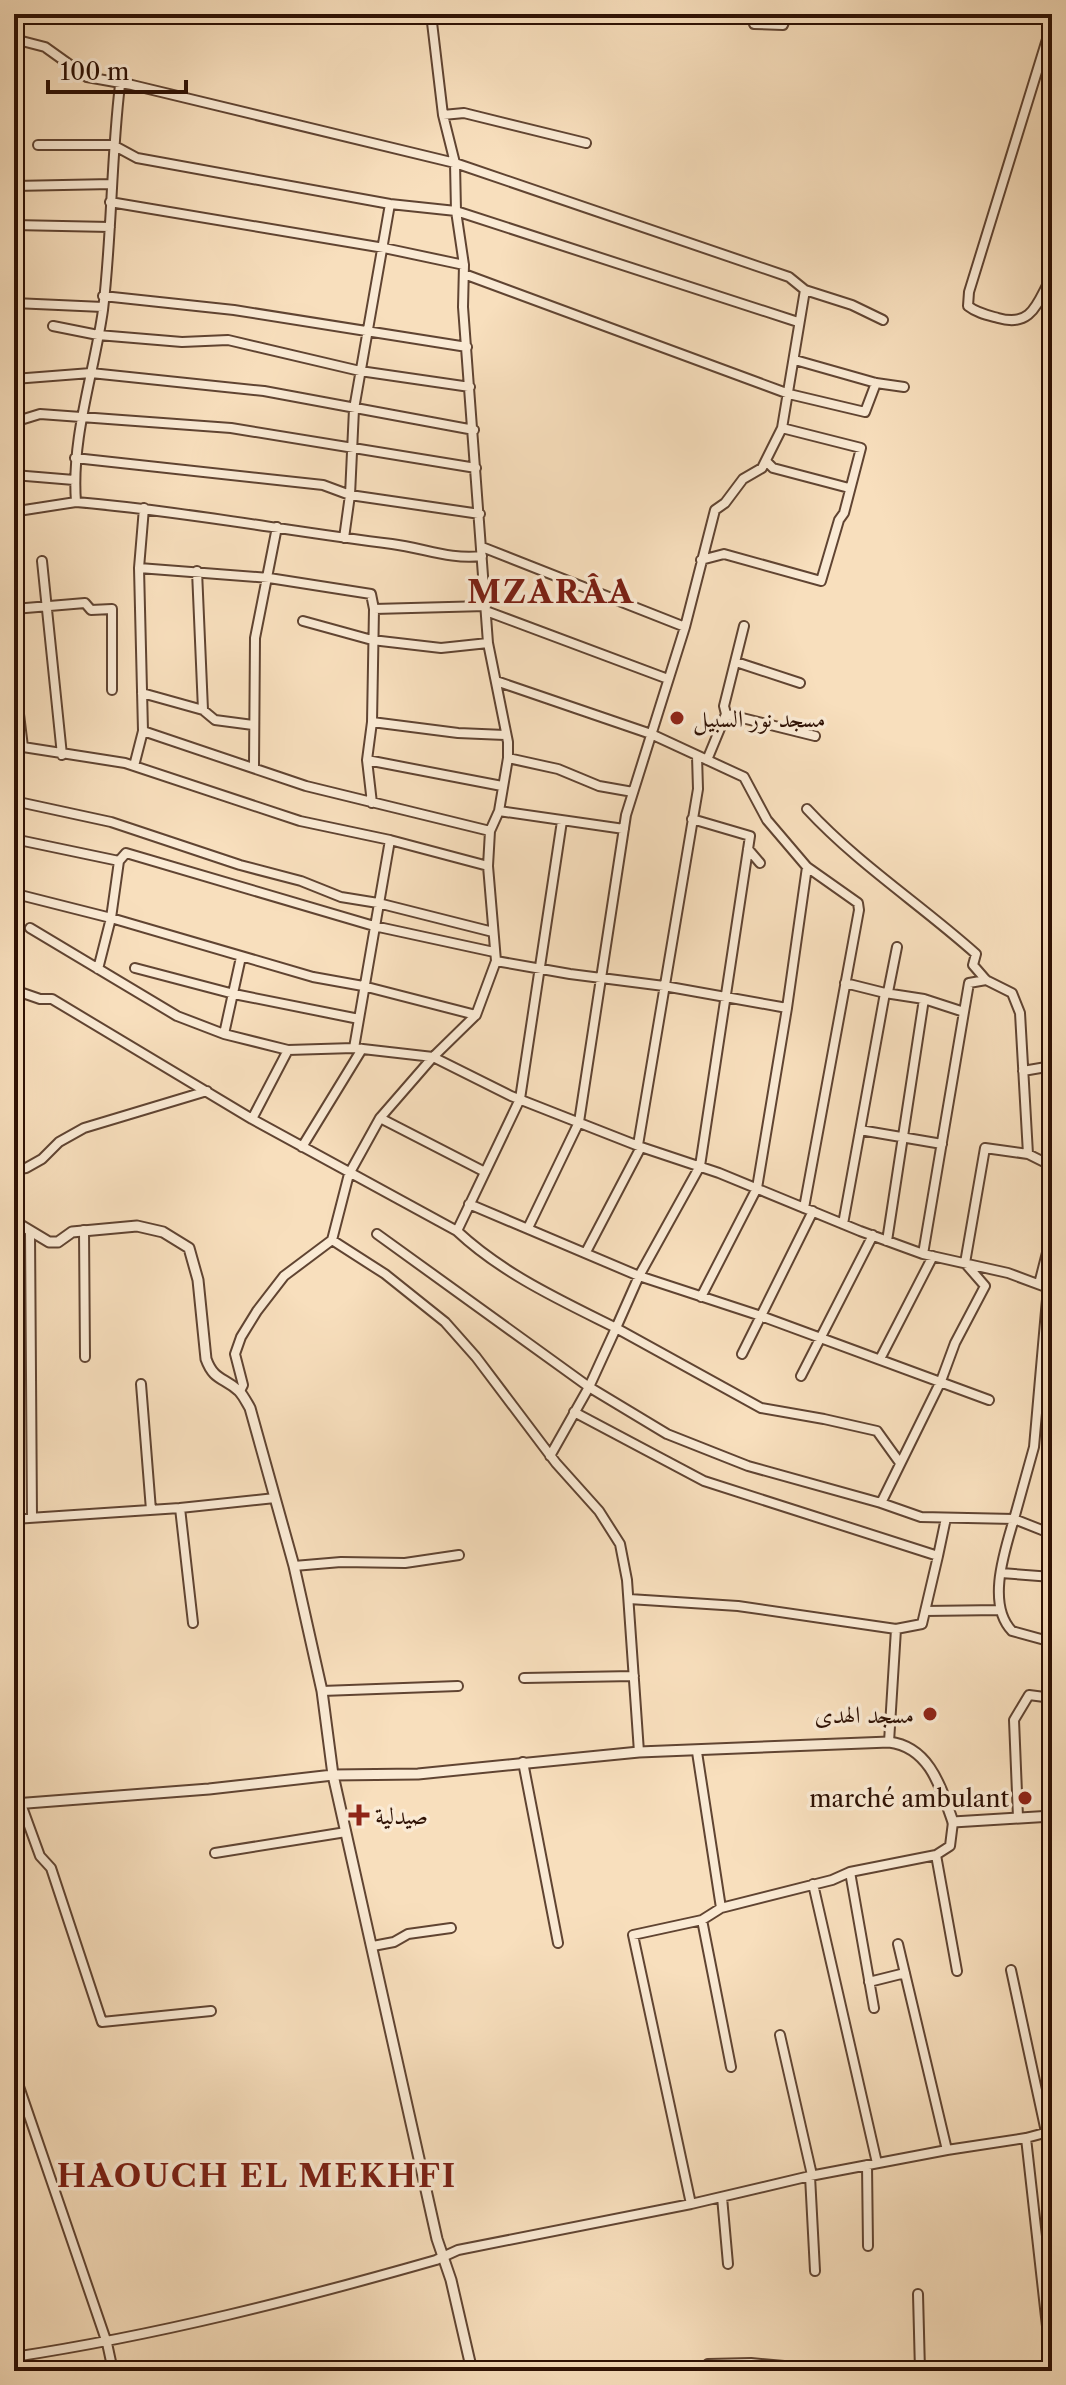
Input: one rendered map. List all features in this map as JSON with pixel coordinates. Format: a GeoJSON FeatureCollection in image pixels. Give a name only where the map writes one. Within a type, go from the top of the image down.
{"type":"FeatureCollection","features":[{"type":"Feature","properties":{"kind":"street"},"geometry":{"type":"LineString","coordinates":[[240,1391],[243,1385],[235,1354],[249,1324],[284,1276],[332,1240],[349,1174],[380,1118],[433,1057],[476,1015],[495,957],[488,866],[490,831],[499,811],[508,758],[488,643],[455,163],[443,115],[431,14]]}},
{"type":"Feature","properties":{"kind":"street"},"geometry":{"type":"LineString","coordinates":[[751,14],[754,24],[783,25],[787,14]]}},
{"type":"Feature","properties":{"kind":"street"},"geometry":{"type":"LineString","coordinates":[[1052,23],[969,292],[968,306],[1009,321],[1024,320],[1052,276]]}},
{"type":"Feature","properties":{"kind":"street"},"geometry":{"type":"LineString","coordinates":[[14,39],[45,47],[87,77],[132,85],[455,163],[789,277],[805,290],[852,305],[883,320]]}},
{"type":"Feature","properties":{"kind":"street"},"geometry":{"type":"LineString","coordinates":[[76,502],[75,458],[103,307],[120,85]]}},
{"type":"Feature","properties":{"kind":"street"},"geometry":{"type":"LineString","coordinates":[[443,115],[464,113],[586,143]]}},
{"type":"Feature","properties":{"kind":"street"},"geometry":{"type":"LineString","coordinates":[[38,145],[113,145],[137,158],[390,204],[456,211],[798,322]]}},
{"type":"Feature","properties":{"kind":"street"},"geometry":{"type":"LineString","coordinates":[[14,186],[112,184]]}},
{"type":"Feature","properties":{"kind":"street"},"geometry":{"type":"LineString","coordinates":[[110,202],[384,248],[464,270],[789,394],[865,412],[876,383]]}},
{"type":"Feature","properties":{"kind":"street"},"geometry":{"type":"LineString","coordinates":[[344,538],[350,495],[354,409],[390,204]]}},
{"type":"Feature","properties":{"kind":"street"},"geometry":{"type":"LineString","coordinates":[[14,225],[110,227]]}},
{"type":"Feature","properties":{"kind":"street"},"geometry":{"type":"LineString","coordinates":[[528,1228],[579,1122],[624,829],[685,627],[715,510],[725,503],[743,479],[767,462],[782,428],[805,290]]}},
{"type":"Feature","properties":{"kind":"street"},"geometry":{"type":"LineString","coordinates":[[103,296],[234,310],[467,347]]}},
{"type":"Feature","properties":{"kind":"street"},"geometry":{"type":"LineString","coordinates":[[14,303],[103,307]]}},
{"type":"Feature","properties":{"kind":"street"},"geometry":{"type":"LineString","coordinates":[[53,326],[98,335],[182,342],[228,340],[360,371],[470,387]]}},
{"type":"Feature","properties":{"kind":"street"},"geometry":{"type":"LineString","coordinates":[[795,360],[876,383],[904,387]]}},
{"type":"Feature","properties":{"kind":"street"},"geometry":{"type":"LineString","coordinates":[[14,379],[91,373],[264,391],[474,430]]}},
{"type":"Feature","properties":{"kind":"street"},"geometry":{"type":"LineString","coordinates":[[14,422],[40,414],[231,428],[476,468]]}},
{"type":"Feature","properties":{"kind":"street"},"geometry":{"type":"LineString","coordinates":[[701,560],[724,554],[821,581],[839,520],[844,513],[861,448],[782,428]]}},
{"type":"Feature","properties":{"kind":"street"},"geometry":{"type":"LineString","coordinates":[[75,458],[323,485],[350,495],[480,514]]}},
{"type":"Feature","properties":{"kind":"street"},"geometry":{"type":"LineString","coordinates":[[767,462],[773,468],[849,488]]}},
{"type":"Feature","properties":{"kind":"street"},"geometry":{"type":"LineString","coordinates":[[14,475],[74,480]]}},
{"type":"Feature","properties":{"kind":"street"},"geometry":{"type":"LineString","coordinates":[[18,522],[18,511],[76,502],[144,508],[405,545],[460,559],[482,552],[685,627]]}},
{"type":"Feature","properties":{"kind":"street"},"geometry":{"type":"LineString","coordinates":[[134,766],[143,731],[139,568],[144,508]]}},
{"type":"Feature","properties":{"kind":"street"},"geometry":{"type":"LineString","coordinates":[[254,766],[255,638],[277,527]]}},
{"type":"Feature","properties":{"kind":"street"},"geometry":{"type":"LineString","coordinates":[[42,561],[62,755]]}},
{"type":"Feature","properties":{"kind":"street"},"geometry":{"type":"LineString","coordinates":[[139,568],[269,578],[371,594],[379,609],[372,640],[372,722],[367,760],[372,803]]}},
{"type":"Feature","properties":{"kind":"street"},"geometry":{"type":"LineString","coordinates":[[197,571],[203,710]]}},
{"type":"Feature","properties":{"kind":"street"},"geometry":{"type":"LineString","coordinates":[[14,609],[85,603],[91,610],[112,609],[112,690]]}},
{"type":"Feature","properties":{"kind":"street"},"geometry":{"type":"LineString","coordinates":[[379,609],[486,609],[668,679]]}},
{"type":"Feature","properties":{"kind":"street"},"geometry":{"type":"LineString","coordinates":[[303,621],[372,640],[441,648],[488,643]]}},
{"type":"Feature","properties":{"kind":"street"},"geometry":{"type":"LineString","coordinates":[[707,760],[726,714],[724,706],[744,626]]}},
{"type":"Feature","properties":{"kind":"street"},"geometry":{"type":"LineString","coordinates":[[736,662],[800,683]]}},
{"type":"Feature","properties":{"kind":"street"},"geometry":{"type":"LineString","coordinates":[[14,673],[23,747],[134,766],[300,821],[390,840],[488,866]]}},
{"type":"Feature","properties":{"kind":"street"},"geometry":{"type":"LineString","coordinates":[[496,681],[651,734],[744,777],[767,820],[807,867],[858,903],[808,1209],[742,1354]]}},
{"type":"Feature","properties":{"kind":"street"},"geometry":{"type":"LineString","coordinates":[[142,693],[203,710],[215,720],[253,725]]}},
{"type":"Feature","properties":{"kind":"street"},"geometry":{"type":"LineString","coordinates":[[726,714],[815,736]]}},
{"type":"Feature","properties":{"kind":"street"},"geometry":{"type":"LineString","coordinates":[[372,722],[458,733],[505,735]]}},
{"type":"Feature","properties":{"kind":"street"},"geometry":{"type":"LineString","coordinates":[[143,731],[306,786],[490,831]]}},
{"type":"Feature","properties":{"kind":"street"},"geometry":{"type":"LineString","coordinates":[[586,1252],[640,1146],[698,789],[697,756]]}},
{"type":"Feature","properties":{"kind":"street"},"geometry":{"type":"LineString","coordinates":[[508,758],[558,769],[599,786],[633,792]]}},
{"type":"Feature","properties":{"kind":"street"},"geometry":{"type":"LineString","coordinates":[[367,760],[502,786]]}},
{"type":"Feature","properties":{"kind":"street"},"geometry":{"type":"LineString","coordinates":[[14,801],[111,822],[240,865],[301,881],[341,897],[378,903],[493,932]]}},
{"type":"Feature","properties":{"kind":"street"},"geometry":{"type":"LineString","coordinates":[[807,809],[838,843],[976,954],[973,965],[986,980],[1012,993],[1020,1013],[1028,1154]]}},
{"type":"Feature","properties":{"kind":"street"},"geometry":{"type":"LineString","coordinates":[[499,811],[624,829]]}},
{"type":"Feature","properties":{"kind":"street"},"geometry":{"type":"LineString","coordinates":[[550,1456],[589,1387],[639,1276],[700,1166],[750,836],[692,819]]}},
{"type":"Feature","properties":{"kind":"street"},"geometry":{"type":"LineString","coordinates":[[457,1231],[520,1099],[562,821]]}},
{"type":"Feature","properties":{"kind":"street"},"geometry":{"type":"LineString","coordinates":[[14,839],[119,861]]}},
{"type":"Feature","properties":{"kind":"street"},"geometry":{"type":"LineString","coordinates":[[302,1147],[358,1049],[363,986],[390,840]]}},
{"type":"Feature","properties":{"kind":"street"},"geometry":{"type":"LineString","coordinates":[[748,849],[760,863]]}},
{"type":"Feature","properties":{"kind":"street"},"geometry":{"type":"LineString","coordinates":[[98,969],[111,918],[119,861],[126,853],[374,926],[538,969],[664,986],[787,1008]]}},
{"type":"Feature","properties":{"kind":"street"},"geometry":{"type":"LineString","coordinates":[[701,1297],[757,1188],[807,867]]}},
{"type":"Feature","properties":{"kind":"street"},"geometry":{"type":"LineString","coordinates":[[24,896],[313,977],[363,986],[476,1015]]}},
{"type":"Feature","properties":{"kind":"street"},"geometry":{"type":"LineString","coordinates":[[30,928],[177,1016],[224,1034],[288,1050],[358,1049],[433,1057],[520,1099],[757,1188],[887,1241],[923,1254],[1008,1273],[1046,1287]]}},
{"type":"Feature","properties":{"kind":"street"},"geometry":{"type":"LineString","coordinates":[[843,1224],[897,947]]}},
{"type":"Feature","properties":{"kind":"street"},"geometry":{"type":"LineString","coordinates":[[224,1034],[241,957]]}},
{"type":"Feature","properties":{"kind":"street"},"geometry":{"type":"LineString","coordinates":[[135,968],[234,994],[359,1019]]}},
{"type":"Feature","properties":{"kind":"street"},"geometry":{"type":"LineString","coordinates":[[923,1254],[969,983],[986,980]]}},
{"type":"Feature","properties":{"kind":"street"},"geometry":{"type":"LineString","coordinates":[[845,983],[924,999],[964,1012]]}},
{"type":"Feature","properties":{"kind":"street"},"geometry":{"type":"LineString","coordinates":[[14,990],[40,999],[52,999],[252,1119],[457,1231],[477,1250],[529,1285],[616,1328],[761,1408],[877,1431],[900,1463]]}},
{"type":"Feature","properties":{"kind":"street"},"geometry":{"type":"LineString","coordinates":[[887,1241],[924,999]]}},
{"type":"Feature","properties":{"kind":"street"},"geometry":{"type":"LineString","coordinates":[[252,1119],[288,1050]]}},
{"type":"Feature","properties":{"kind":"street"},"geometry":{"type":"LineString","coordinates":[[1023,1071],[1052,1066]]}},
{"type":"Feature","properties":{"kind":"street"},"geometry":{"type":"LineString","coordinates":[[14,1170],[26,1168],[42,1159],[59,1142],[84,1128],[207,1091]]}},
{"type":"Feature","properties":{"kind":"street"},"geometry":{"type":"LineString","coordinates":[[380,1118],[485,1172]]}},
{"type":"Feature","properties":{"kind":"street"},"geometry":{"type":"LineString","coordinates":[[860,1130],[942,1144]]}},
{"type":"Feature","properties":{"kind":"street"},"geometry":{"type":"LineString","coordinates":[[965,1263],[985,1148],[1028,1154],[1052,1166]]}},
{"type":"Feature","properties":{"kind":"street"},"geometry":{"type":"LineString","coordinates":[[469,1204],[639,1276],[761,1316],[989,1400]]}},
{"type":"Feature","properties":{"kind":"street"},"geometry":{"type":"LineString","coordinates":[[14,1221],[49,1242],[58,1242],[72,1232],[137,1226],[163,1232],[189,1248],[198,1280],[206,1359],[210,1370],[220,1380],[240,1391],[250,1408],[294,1566],[322,1691],[333,1775],[437,2239],[472,2371]]}},
{"type":"Feature","properties":{"kind":"street"},"geometry":{"type":"LineString","coordinates":[[84,1230],[85,1357]]}},
{"type":"Feature","properties":{"kind":"street"},"geometry":{"type":"LineString","coordinates":[[30,1233],[32,1517]]}},
{"type":"Feature","properties":{"kind":"street"},"geometry":{"type":"LineString","coordinates":[[1052,1233],[1034,1447],[1000,1566],[1000,1610],[1012,1631],[1052,1642]]}},
{"type":"Feature","properties":{"kind":"street"},"geometry":{"type":"LineString","coordinates":[[377,1234],[589,1387],[667,1434],[748,1466],[921,1517],[1014,1519],[1052,1534]]}},
{"type":"Feature","properties":{"kind":"street"},"geometry":{"type":"LineString","coordinates":[[801,1376],[873,1235]]}},
{"type":"Feature","properties":{"kind":"street"},"geometry":{"type":"LineString","coordinates":[[332,1240],[385,1274],[445,1322],[476,1357],[550,1456],[599,1511],[620,1544],[629,1599],[639,1752]]}},
{"type":"Feature","properties":{"kind":"street"},"geometry":{"type":"LineString","coordinates":[[880,1359],[933,1256]]}},
{"type":"Feature","properties":{"kind":"street"},"geometry":{"type":"LineString","coordinates":[[881,1503],[941,1381],[955,1343],[985,1286],[965,1263]]}},
{"type":"Feature","properties":{"kind":"street"},"geometry":{"type":"LineString","coordinates":[[141,1384],[151,1510]]}},
{"type":"Feature","properties":{"kind":"street"},"geometry":{"type":"LineString","coordinates":[[574,1412],[704,1481],[938,1556]]}},
{"type":"Feature","properties":{"kind":"street"},"geometry":{"type":"LineString","coordinates":[[14,1519],[275,1498]]}},
{"type":"Feature","properties":{"kind":"street"},"geometry":{"type":"LineString","coordinates":[[180,1508],[193,1623]]}},
{"type":"Feature","properties":{"kind":"street"},"geometry":{"type":"LineString","coordinates":[[629,1599],[738,1606],[896,1629],[920,1625],[946,1518]]}},
{"type":"Feature","properties":{"kind":"street"},"geometry":{"type":"LineString","coordinates":[[294,1566],[341,1562],[405,1563],[459,1555]]}},
{"type":"Feature","properties":{"kind":"street"},"geometry":{"type":"LineString","coordinates":[[1001,1573],[1052,1577]]}},
{"type":"Feature","properties":{"kind":"street"},"geometry":{"type":"LineString","coordinates":[[925,1611],[1000,1610]]}},
{"type":"Feature","properties":{"kind":"street"},"geometry":{"type":"LineString","coordinates":[[889,1742],[896,1629]]}},
{"type":"Feature","properties":{"kind":"street"},"geometry":{"type":"LineString","coordinates":[[524,1678],[634,1676]]}},
{"type":"Feature","properties":{"kind":"street"},"geometry":{"type":"LineString","coordinates":[[322,1691],[458,1686]]}},
{"type":"Feature","properties":{"kind":"street"},"geometry":{"type":"LineString","coordinates":[[1018,1817],[1016,1715],[1029,1695],[1052,1698]]}},
{"type":"Feature","properties":{"kind":"street"},"geometry":{"type":"LineString","coordinates":[[211,2011],[102,2022],[51,1868],[40,1856],[18,1804],[209,1789],[333,1775],[418,1774],[639,1752],[889,1742],[904,1744],[921,1756],[940,1784],[953,1822],[950,1846],[936,1855],[850,1872],[721,1908],[702,1920],[633,1935],[691,2204]]}},
{"type":"Feature","properties":{"kind":"street"},"geometry":{"type":"LineString","coordinates":[[697,1752],[721,1908]]}},
{"type":"Feature","properties":{"kind":"street"},"geometry":{"type":"LineString","coordinates":[[523,1762],[558,1943]]}},
{"type":"Feature","properties":{"kind":"street"},"geometry":{"type":"LineString","coordinates":[[953,1822],[1052,1816]]}},
{"type":"Feature","properties":{"kind":"street"},"geometry":{"type":"LineString","coordinates":[[215,1853],[346,1832]]}},
{"type":"Feature","properties":{"kind":"street"},"geometry":{"type":"LineString","coordinates":[[936,1855],[957,1971]]}},
{"type":"Feature","properties":{"kind":"street"},"geometry":{"type":"LineString","coordinates":[[850,1872],[874,2008]]}},
{"type":"Feature","properties":{"kind":"street"},"geometry":{"type":"LineString","coordinates":[[813,1884],[877,2163]]}},
{"type":"Feature","properties":{"kind":"street"},"geometry":{"type":"LineString","coordinates":[[702,1920],[731,2067]]}},
{"type":"Feature","properties":{"kind":"street"},"geometry":{"type":"LineString","coordinates":[[373,1946],[394,1942],[408,1934],[451,1928]]}},
{"type":"Feature","properties":{"kind":"street"},"geometry":{"type":"LineString","coordinates":[[898,1944],[947,2150]]}},
{"type":"Feature","properties":{"kind":"street"},"geometry":{"type":"LineString","coordinates":[[14,2357],[107,2343],[290,2302],[458,2250],[691,2204],[811,2176],[1049,2132],[1011,1970]]}},
{"type":"Feature","properties":{"kind":"street"},"geometry":{"type":"LineString","coordinates":[[869,1982],[905,1973]]}},
{"type":"Feature","properties":{"kind":"street"},"geometry":{"type":"LineString","coordinates":[[780,2035],[811,2176],[815,2271]]}},
{"type":"Feature","properties":{"kind":"street"},"geometry":{"type":"LineString","coordinates":[[14,2072],[107,2343],[113,2371]]}},
{"type":"Feature","properties":{"kind":"street"},"geometry":{"type":"LineString","coordinates":[[1026,2138],[1052,2371]]}},
{"type":"Feature","properties":{"kind":"street"},"geometry":{"type":"LineString","coordinates":[[867,2165],[868,2246]]}},
{"type":"Feature","properties":{"kind":"street"},"geometry":{"type":"LineString","coordinates":[[722,2197],[728,2264]]}},
{"type":"Feature","properties":{"kind":"street"},"geometry":{"type":"LineString","coordinates":[[918,2294],[920,2371]]}},
{"type":"Feature","properties":{"kind":"street"},"geometry":{"type":"LineString","coordinates":[[705,2371],[708,2364],[751,2363],[841,2371]]}},
{"type":"Feature","properties":{"kind":"place","name":"مسجد نور السبيل"},"geometry":{"type":"Point","coordinates":[677,718]}},
{"type":"Feature","properties":{"kind":"place","name":"مسجد الهدى"},"geometry":{"type":"Point","coordinates":[930,1714]}},
{"type":"Feature","properties":{"kind":"place","name":"marché ambulant"},"geometry":{"type":"Point","coordinates":[1025,1798]}},
{"type":"Feature","properties":{"kind":"place","name":"صيدلية"},"geometry":{"type":"Point","coordinates":[359,1815]}},
{"type":"Feature","properties":{"kind":"district","name":"MZARÂA"},"geometry":{"type":"Point","coordinates":[551,591]}},
{"type":"Feature","properties":{"kind":"district","name":"HAOUCH EL MEKHFI"},"geometry":{"type":"Point","coordinates":[257,2175]}}]}
